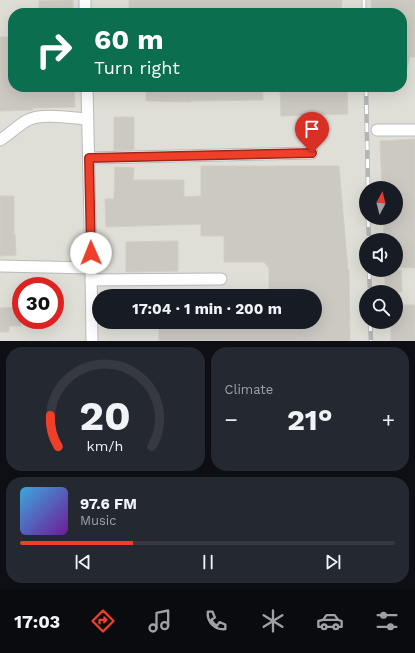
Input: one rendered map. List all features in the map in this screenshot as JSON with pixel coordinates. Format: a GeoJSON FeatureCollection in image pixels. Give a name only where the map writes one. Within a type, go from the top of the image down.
{"type":"FeatureCollection","features":[{"type":"Feature","properties":{"kind":"street"},"geometry":{"type":"LineString","coordinates":[[86,92],[89,158],[92,341]]}},
{"type":"Feature","properties":{"kind":"street"},"geometry":{"type":"LineString","coordinates":[[0,140],[27,120],[35,117],[48,116],[87,119]]}},
{"type":"Feature","properties":{"kind":"street"},"geometry":{"type":"LineString","coordinates":[[377,130],[415,130]]}},
{"type":"Feature","properties":{"kind":"street"},"geometry":{"type":"LineString","coordinates":[[89,158],[312,153]]}},
{"type":"Feature","properties":{"kind":"street"},"geometry":{"type":"LineString","coordinates":[[0,266],[91,268]]}},
{"type":"Feature","properties":{"kind":"street"},"geometry":{"type":"LineString","coordinates":[[91,280],[221,279]]}},
{"type":"Feature","properties":{"kind":"shaded area"},"geometry":{"type":"Polygon","coordinates":[[[0,0],[415,0],[415,341],[0,341],[0,0]]]}},
{"type":"Feature","properties":{"kind":"building"},"geometry":{"type":"Polygon","coordinates":[[[73,0],[73,8],[39,8],[39,1],[73,0]]]}},
{"type":"Feature","properties":{"kind":"building"},"geometry":{"type":"Polygon","coordinates":[[[129,0],[342,0],[341,8],[129,8],[129,0]]]}},
{"type":"Feature","properties":{"kind":"building"},"geometry":{"type":"Polygon","coordinates":[[[371,0],[415,0],[415,57],[410,57],[407,68],[407,8],[372,8],[371,0]]]}},
{"type":"Feature","properties":{"kind":"building"},"geometry":{"type":"Polygon","coordinates":[[[0,37],[8,37],[8,92],[74,92],[75,107],[33,108],[33,110],[0,111],[0,37]]]}},
{"type":"Feature","properties":{"kind":"building"},"geometry":{"type":"Polygon","coordinates":[[[146,92],[263,92],[263,100],[191,102],[146,101],[146,92]]]}},
{"type":"Feature","properties":{"kind":"building"},"geometry":{"type":"Polygon","coordinates":[[[280,92],[347,92],[348,114],[281,116],[280,92]]]}},
{"type":"Feature","properties":{"kind":"building"},"geometry":{"type":"Polygon","coordinates":[[[114,117],[134,117],[134,150],[114,150],[114,117]]]}},
{"type":"Feature","properties":{"kind":"building"},"geometry":{"type":"Polygon","coordinates":[[[415,139],[415,268],[403,267],[403,233],[384,233],[383,225],[403,225],[403,181],[382,181],[380,141],[415,139]]]}},
{"type":"Feature","properties":{"kind":"building"},"geometry":{"type":"Polygon","coordinates":[[[201,166],[339,166],[349,270],[350,341],[159,341],[159,329],[322,329],[322,289],[269,289],[269,268],[264,262],[224,262],[224,236],[201,236],[201,224],[106,227],[105,199],[114,199],[115,167],[134,168],[133,180],[184,180],[184,197],[201,196],[201,166]]]}},
{"type":"Feature","properties":{"kind":"building"},"geometry":{"type":"Polygon","coordinates":[[[0,196],[14,196],[14,234],[16,255],[0,256],[0,196]]]}},
{"type":"Feature","properties":{"kind":"building"},"geometry":{"type":"Polygon","coordinates":[[[178,241],[178,271],[126,272],[126,242],[178,241]]]}},
{"type":"Feature","properties":{"kind":"building"},"geometry":{"type":"Polygon","coordinates":[[[385,277],[401,277],[402,285],[385,285],[385,277]]]}},
{"type":"Feature","properties":{"kind":"building"},"geometry":{"type":"Polygon","coordinates":[[[403,305],[415,305],[415,341],[391,341],[391,329],[403,329],[403,305]]]}},
{"type":"Feature","properties":{"kind":"building"},"geometry":{"type":"Polygon","coordinates":[[[12,307],[12,326],[9,326],[9,332],[0,332],[0,308],[12,307]]]}},
{"type":"Feature","properties":{"kind":"railway"},"geometry":{"type":"LineString","coordinates":[[364,0],[364,8]]}},
{"type":"Feature","properties":{"kind":"railway"},"geometry":{"type":"LineString","coordinates":[[366,92],[368,181]]}},
{"type":"Feature","properties":{"kind":"railway"},"geometry":{"type":"LineString","coordinates":[[368,225],[369,233]]}},
{"type":"Feature","properties":{"kind":"railway"},"geometry":{"type":"LineString","coordinates":[[369,277],[370,285]]}},
{"type":"Feature","properties":{"kind":"railway"},"geometry":{"type":"LineString","coordinates":[[370,329],[371,341]]}},
{"type":"Feature","properties":{"kind":"route"},"geometry":{"type":"LineString","coordinates":[[91,253],[89,158],[312,153]]}}]}
